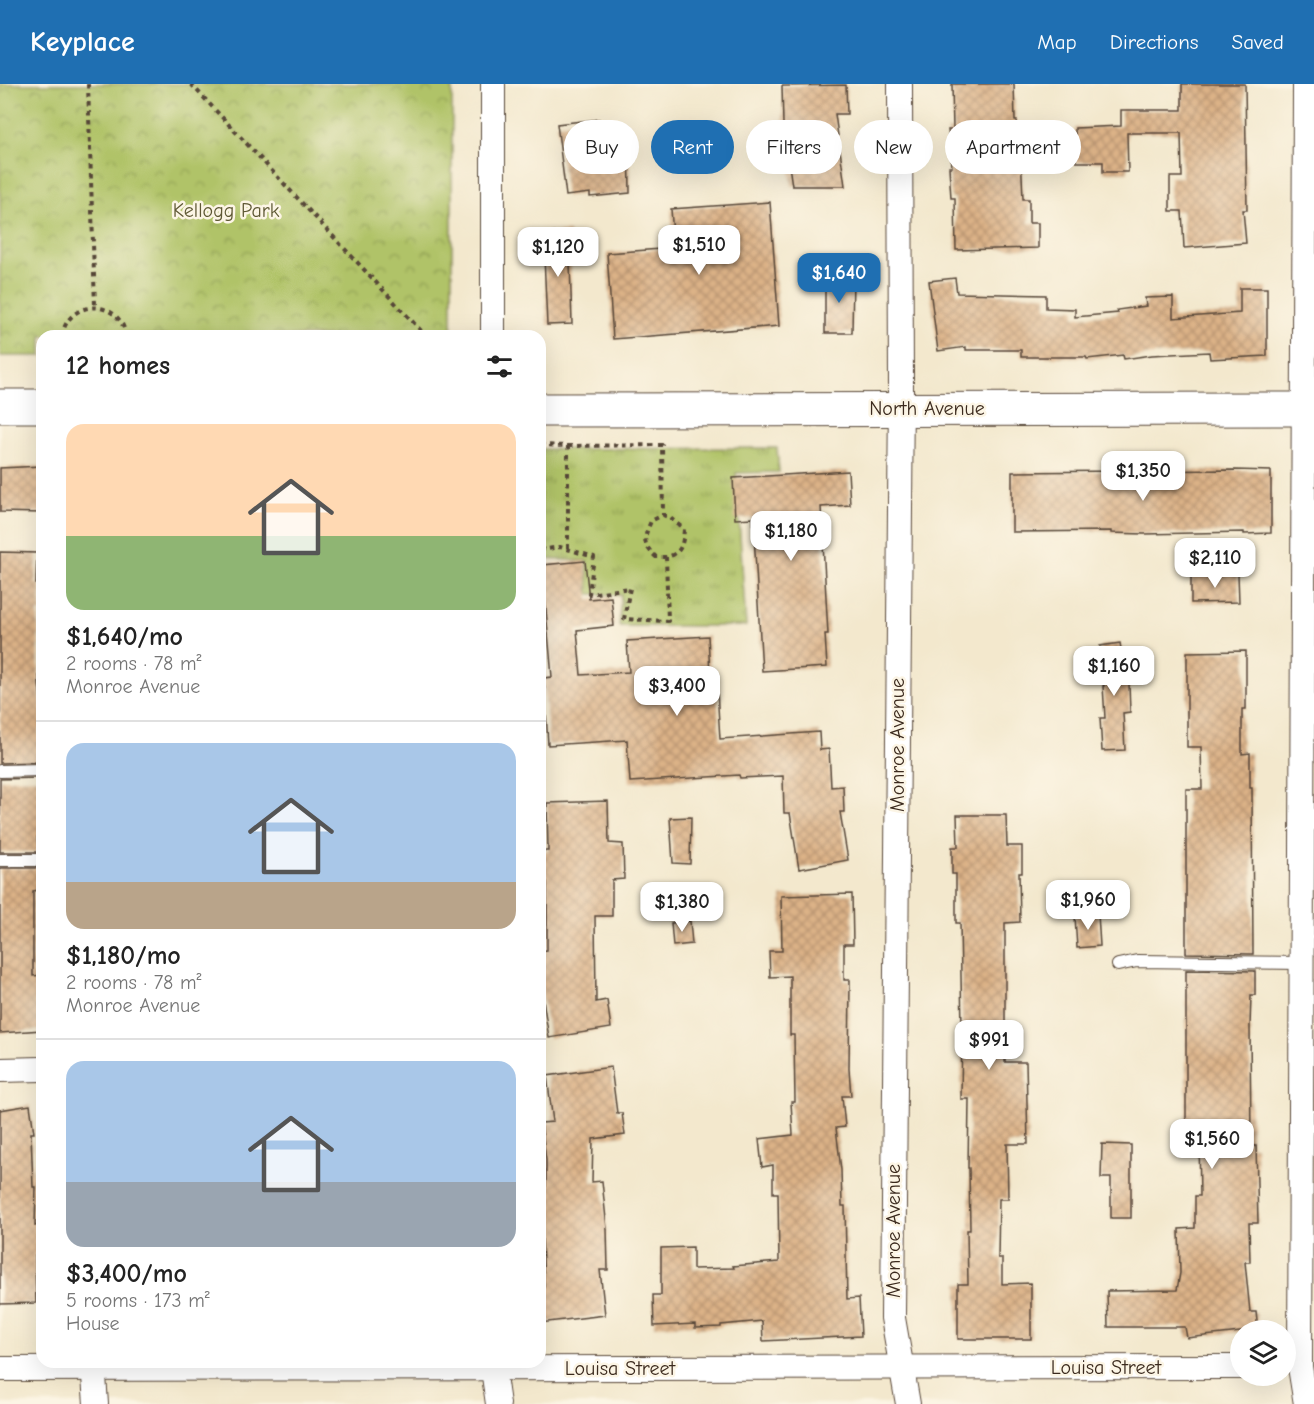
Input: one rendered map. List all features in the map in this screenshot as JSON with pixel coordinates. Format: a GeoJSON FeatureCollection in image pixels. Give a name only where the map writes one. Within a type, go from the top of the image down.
{"type":"FeatureCollection","features":[{"type":"Feature","properties":{"kind":"main road"},"geometry":{"type":"LineString","coordinates":[[0,406],[36,406]]}},
{"type":"Feature","properties":{"kind":"main road","name":"North Avenue"},"geometry":{"type":"LineString","coordinates":[[546,410],[1309,409]]}},
{"type":"Feature","properties":{"kind":"street"},"geometry":{"type":"LineString","coordinates":[[493,84],[493,330]]}},
{"type":"Feature","properties":{"kind":"street","name":"Monroe Avenue"},"geometry":{"type":"LineString","coordinates":[[900,84],[900,408],[893,1318],[908,1404]]}},
{"type":"Feature","properties":{"kind":"street"},"geometry":{"type":"LineString","coordinates":[[1305,84],[1309,409],[1301,963],[1300,1367],[1306,1404]]}},
{"type":"Feature","properties":{"kind":"street"},"geometry":{"type":"LineString","coordinates":[[0,1070],[36,1070]]}},
{"type":"Feature","properties":{"kind":"street","name":"Louisa Street"},"geometry":{"type":"LineString","coordinates":[[546,1365],[1230,1367]]}},
{"type":"Feature","properties":{"kind":"street","name":"Louisa Street"},"geometry":{"type":"LineString","coordinates":[[0,1369],[36,1367]]}},
{"type":"Feature","properties":{"kind":"street"},"geometry":{"type":"LineString","coordinates":[[93,1368],[96,1404]]}},
{"type":"Feature","properties":{"kind":"street"},"geometry":{"type":"LineString","coordinates":[[492,1368],[498,1404]]}},
{"type":"Feature","properties":{"kind":"lane"},"geometry":{"type":"LineString","coordinates":[[0,771],[36,771]]}},
{"type":"Feature","properties":{"kind":"lane"},"geometry":{"type":"LineString","coordinates":[[0,860],[36,860]]}},
{"type":"Feature","properties":{"kind":"lane"},"geometry":{"type":"LineString","coordinates":[[1118,965],[1137,961],[1301,963]]}},
{"type":"Feature","properties":{"kind":"path"},"geometry":{"type":"LineString","coordinates":[[88,84],[94,307]]}},
{"type":"Feature","properties":{"kind":"path"},"geometry":{"type":"LineString","coordinates":[[191,84],[420,330]]}},
{"type":"Feature","properties":{"kind":"path"},"geometry":{"type":"LineString","coordinates":[[64,330],[67,321],[75,314],[84,308],[94,307],[105,308],[120,319],[125,330]]}},
{"type":"Feature","properties":{"kind":"path"},"geometry":{"type":"LineString","coordinates":[[546,445],[662,445],[663,515]]}},
{"type":"Feature","properties":{"kind":"path"},"geometry":{"type":"LineString","coordinates":[[567,446],[568,549]]}},
{"type":"Feature","properties":{"kind":"path"},"geometry":{"type":"LineString","coordinates":[[663,515],[684,529],[683,545],[674,555],[656,557],[646,547],[645,536],[651,520],[663,515]]}},
{"type":"Feature","properties":{"kind":"path"},"geometry":{"type":"LineString","coordinates":[[546,548],[560,547],[594,557],[589,594],[630,588],[624,619],[668,621],[666,557]]}},
{"type":"Feature","properties":{"kind":"green space","name":"Kellogg Park"},"geometry":{"type":"Polygon","coordinates":[[[0,84],[452,84],[452,330],[36,330],[36,356],[0,356],[0,84]]]}},
{"type":"Feature","properties":{"kind":"green space"},"geometry":{"type":"Polygon","coordinates":[[[777,448],[779,472],[736,473],[746,626],[619,626],[621,595],[589,594],[587,561],[546,559],[546,449],[777,448]]]}},
{"type":"Feature","properties":{"kind":"building"},"geometry":{"type":"Polygon","coordinates":[[[952,84],[1014,84],[1015,120],[953,120],[952,84]]]}},
{"type":"Feature","properties":{"kind":"building"},"geometry":{"type":"Polygon","coordinates":[[[1182,84],[1245,84],[1247,210],[1243,210],[1246,243],[1184,248],[1182,211],[1170,211],[1170,177],[1182,177],[1181,133],[1127,133],[1128,172],[1103,172],[1103,162],[1081,162],[1081,128],[1121,126],[1121,110],[1182,110],[1182,84]]]}},
{"type":"Feature","properties":{"kind":"building"},"geometry":{"type":"Polygon","coordinates":[[[846,85],[847,114],[835,114],[836,120],[783,120],[782,86],[846,85]]]}},
{"type":"Feature","properties":{"kind":"building"},"geometry":{"type":"Polygon","coordinates":[[[564,123],[564,174],[630,174],[630,193],[590,197],[590,193],[566,196],[557,124],[564,123]]]}},
{"type":"Feature","properties":{"kind":"building"},"geometry":{"type":"Polygon","coordinates":[[[842,164],[845,186],[792,186],[790,174],[842,174],[842,164]]]}},
{"type":"Feature","properties":{"kind":"building"},"geometry":{"type":"Polygon","coordinates":[[[949,174],[1022,174],[1023,199],[1029,199],[1029,223],[1038,223],[1038,248],[956,250],[955,198],[951,198],[949,174]]]}},
{"type":"Feature","properties":{"kind":"building"},"geometry":{"type":"Polygon","coordinates":[[[770,202],[779,326],[613,339],[607,253],[674,248],[671,209],[770,202]]]}},
{"type":"Feature","properties":{"kind":"building"},"geometry":{"type":"Polygon","coordinates":[[[569,232],[572,324],[547,325],[543,233],[569,232]]]}},
{"type":"Feature","properties":{"kind":"building"},"geometry":{"type":"Polygon","coordinates":[[[825,276],[853,276],[852,333],[825,333],[825,276]]]}},
{"type":"Feature","properties":{"kind":"building"},"geometry":{"type":"Polygon","coordinates":[[[955,278],[957,293],[1046,295],[1046,308],[1075,309],[1075,317],[1118,313],[1117,310],[1146,306],[1145,298],[1173,297],[1173,318],[1240,313],[1240,288],[1267,288],[1267,356],[1210,359],[1209,352],[1124,359],[1123,355],[1087,359],[1086,357],[1021,357],[1021,350],[966,350],[966,347],[938,351],[929,281],[955,278]]]}},
{"type":"Feature","properties":{"kind":"building"},"geometry":{"type":"Polygon","coordinates":[[[36,466],[36,513],[0,512],[0,468],[36,466]]]}},
{"type":"Feature","properties":{"kind":"building"},"geometry":{"type":"Polygon","coordinates":[[[848,471],[850,505],[821,507],[828,634],[825,634],[827,667],[762,671],[753,518],[735,519],[733,478],[848,471]]]}},
{"type":"Feature","properties":{"kind":"building"},"geometry":{"type":"Polygon","coordinates":[[[1271,471],[1271,533],[1012,532],[1012,472],[1271,471]]]}},
{"type":"Feature","properties":{"kind":"building"},"geometry":{"type":"Polygon","coordinates":[[[0,552],[36,553],[36,762],[0,763],[0,552]]]}},
{"type":"Feature","properties":{"kind":"building"},"geometry":{"type":"Polygon","coordinates":[[[585,561],[589,599],[611,597],[614,626],[577,630],[581,675],[629,672],[627,641],[708,636],[710,674],[716,674],[720,739],[819,732],[820,750],[829,749],[831,787],[843,786],[844,812],[840,812],[848,860],[799,869],[790,813],[784,813],[783,776],[740,778],[739,775],[630,782],[627,740],[548,745],[546,678],[552,677],[546,610],[546,565],[585,561]]]}},
{"type":"Feature","properties":{"kind":"building"},"geometry":{"type":"Polygon","coordinates":[[[1238,574],[1239,602],[1191,603],[1191,575],[1238,574]]]}},
{"type":"Feature","properties":{"kind":"building"},"geometry":{"type":"Polygon","coordinates":[[[1120,643],[1129,684],[1130,712],[1123,713],[1125,750],[1102,751],[1100,718],[1105,718],[1100,646],[1120,643]]]}},
{"type":"Feature","properties":{"kind":"building"},"geometry":{"type":"Polygon","coordinates":[[[1246,651],[1246,709],[1242,709],[1242,754],[1250,753],[1250,788],[1252,788],[1253,954],[1186,953],[1186,789],[1202,789],[1201,747],[1187,747],[1187,652],[1246,651]]]}},
{"type":"Feature","properties":{"kind":"building"},"geometry":{"type":"Polygon","coordinates":[[[36,778],[36,852],[0,852],[0,779],[36,778]]]}},
{"type":"Feature","properties":{"kind":"building"},"geometry":{"type":"Polygon","coordinates":[[[608,801],[609,843],[623,844],[624,879],[612,880],[612,916],[595,916],[596,1002],[607,1000],[611,1028],[549,1038],[546,1019],[547,803],[608,801]]]}},
{"type":"Feature","properties":{"kind":"building"},"geometry":{"type":"Polygon","coordinates":[[[957,815],[1006,815],[1007,846],[1022,846],[1022,873],[1019,873],[1020,922],[1005,923],[1005,1062],[1026,1062],[1028,1144],[1007,1144],[1008,1199],[999,1199],[998,1258],[1002,1258],[1002,1284],[1031,1283],[1031,1339],[958,1339],[958,1284],[968,1284],[967,1230],[970,1230],[969,1099],[961,1099],[960,923],[956,923],[956,874],[952,874],[952,847],[958,847],[957,815]]]}},
{"type":"Feature","properties":{"kind":"building"},"geometry":{"type":"Polygon","coordinates":[[[691,817],[690,864],[673,863],[670,818],[691,817]]]}},
{"type":"Feature","properties":{"kind":"building"},"geometry":{"type":"Polygon","coordinates":[[[0,868],[36,868],[36,890],[33,891],[33,976],[36,976],[36,1030],[0,1033],[0,868]]]}},
{"type":"Feature","properties":{"kind":"building"},"geometry":{"type":"Polygon","coordinates":[[[852,894],[853,944],[844,944],[844,980],[850,980],[851,1096],[842,1096],[845,1127],[836,1128],[842,1206],[845,1206],[847,1299],[859,1298],[861,1336],[763,1341],[762,1321],[721,1325],[721,1327],[695,1328],[695,1324],[654,1326],[653,1295],[661,1295],[661,1248],[693,1247],[693,1269],[734,1268],[733,1266],[779,1262],[778,1193],[773,1193],[773,1165],[762,1167],[759,1139],[793,1135],[791,1102],[795,1102],[794,1035],[790,1035],[790,976],[770,977],[769,951],[782,951],[781,896],[852,894]]]}},
{"type":"Feature","properties":{"kind":"building"},"geometry":{"type":"Polygon","coordinates":[[[1098,914],[1100,946],[1077,948],[1075,916],[1098,914]]]}},
{"type":"Feature","properties":{"kind":"building"},"geometry":{"type":"Polygon","coordinates":[[[690,921],[692,944],[673,946],[671,923],[690,921]]]}},
{"type":"Feature","properties":{"kind":"building"},"geometry":{"type":"Polygon","coordinates":[[[1186,970],[1255,971],[1255,995],[1251,995],[1250,1026],[1251,1146],[1256,1146],[1258,1223],[1249,1223],[1250,1262],[1245,1262],[1250,1312],[1256,1312],[1257,1320],[1230,1320],[1230,1333],[1187,1338],[1185,1327],[1108,1327],[1107,1291],[1177,1290],[1180,1273],[1179,1229],[1195,1228],[1195,1196],[1200,1196],[1199,1136],[1186,1136],[1186,970]]]}},
{"type":"Feature","properties":{"kind":"building"},"geometry":{"type":"Polygon","coordinates":[[[611,1067],[617,1113],[622,1113],[625,1135],[593,1139],[592,1182],[602,1181],[607,1229],[608,1270],[600,1270],[605,1315],[546,1322],[546,1123],[553,1122],[547,1076],[611,1067]]]}},
{"type":"Feature","properties":{"kind":"building"},"geometry":{"type":"Polygon","coordinates":[[[30,1105],[34,1133],[31,1133],[33,1187],[36,1187],[36,1303],[0,1304],[0,1110],[30,1105]]]}},
{"type":"Feature","properties":{"kind":"building"},"geometry":{"type":"Polygon","coordinates":[[[1102,1144],[1131,1145],[1131,1218],[1111,1218],[1111,1178],[1101,1178],[1102,1144]]]}}]}
